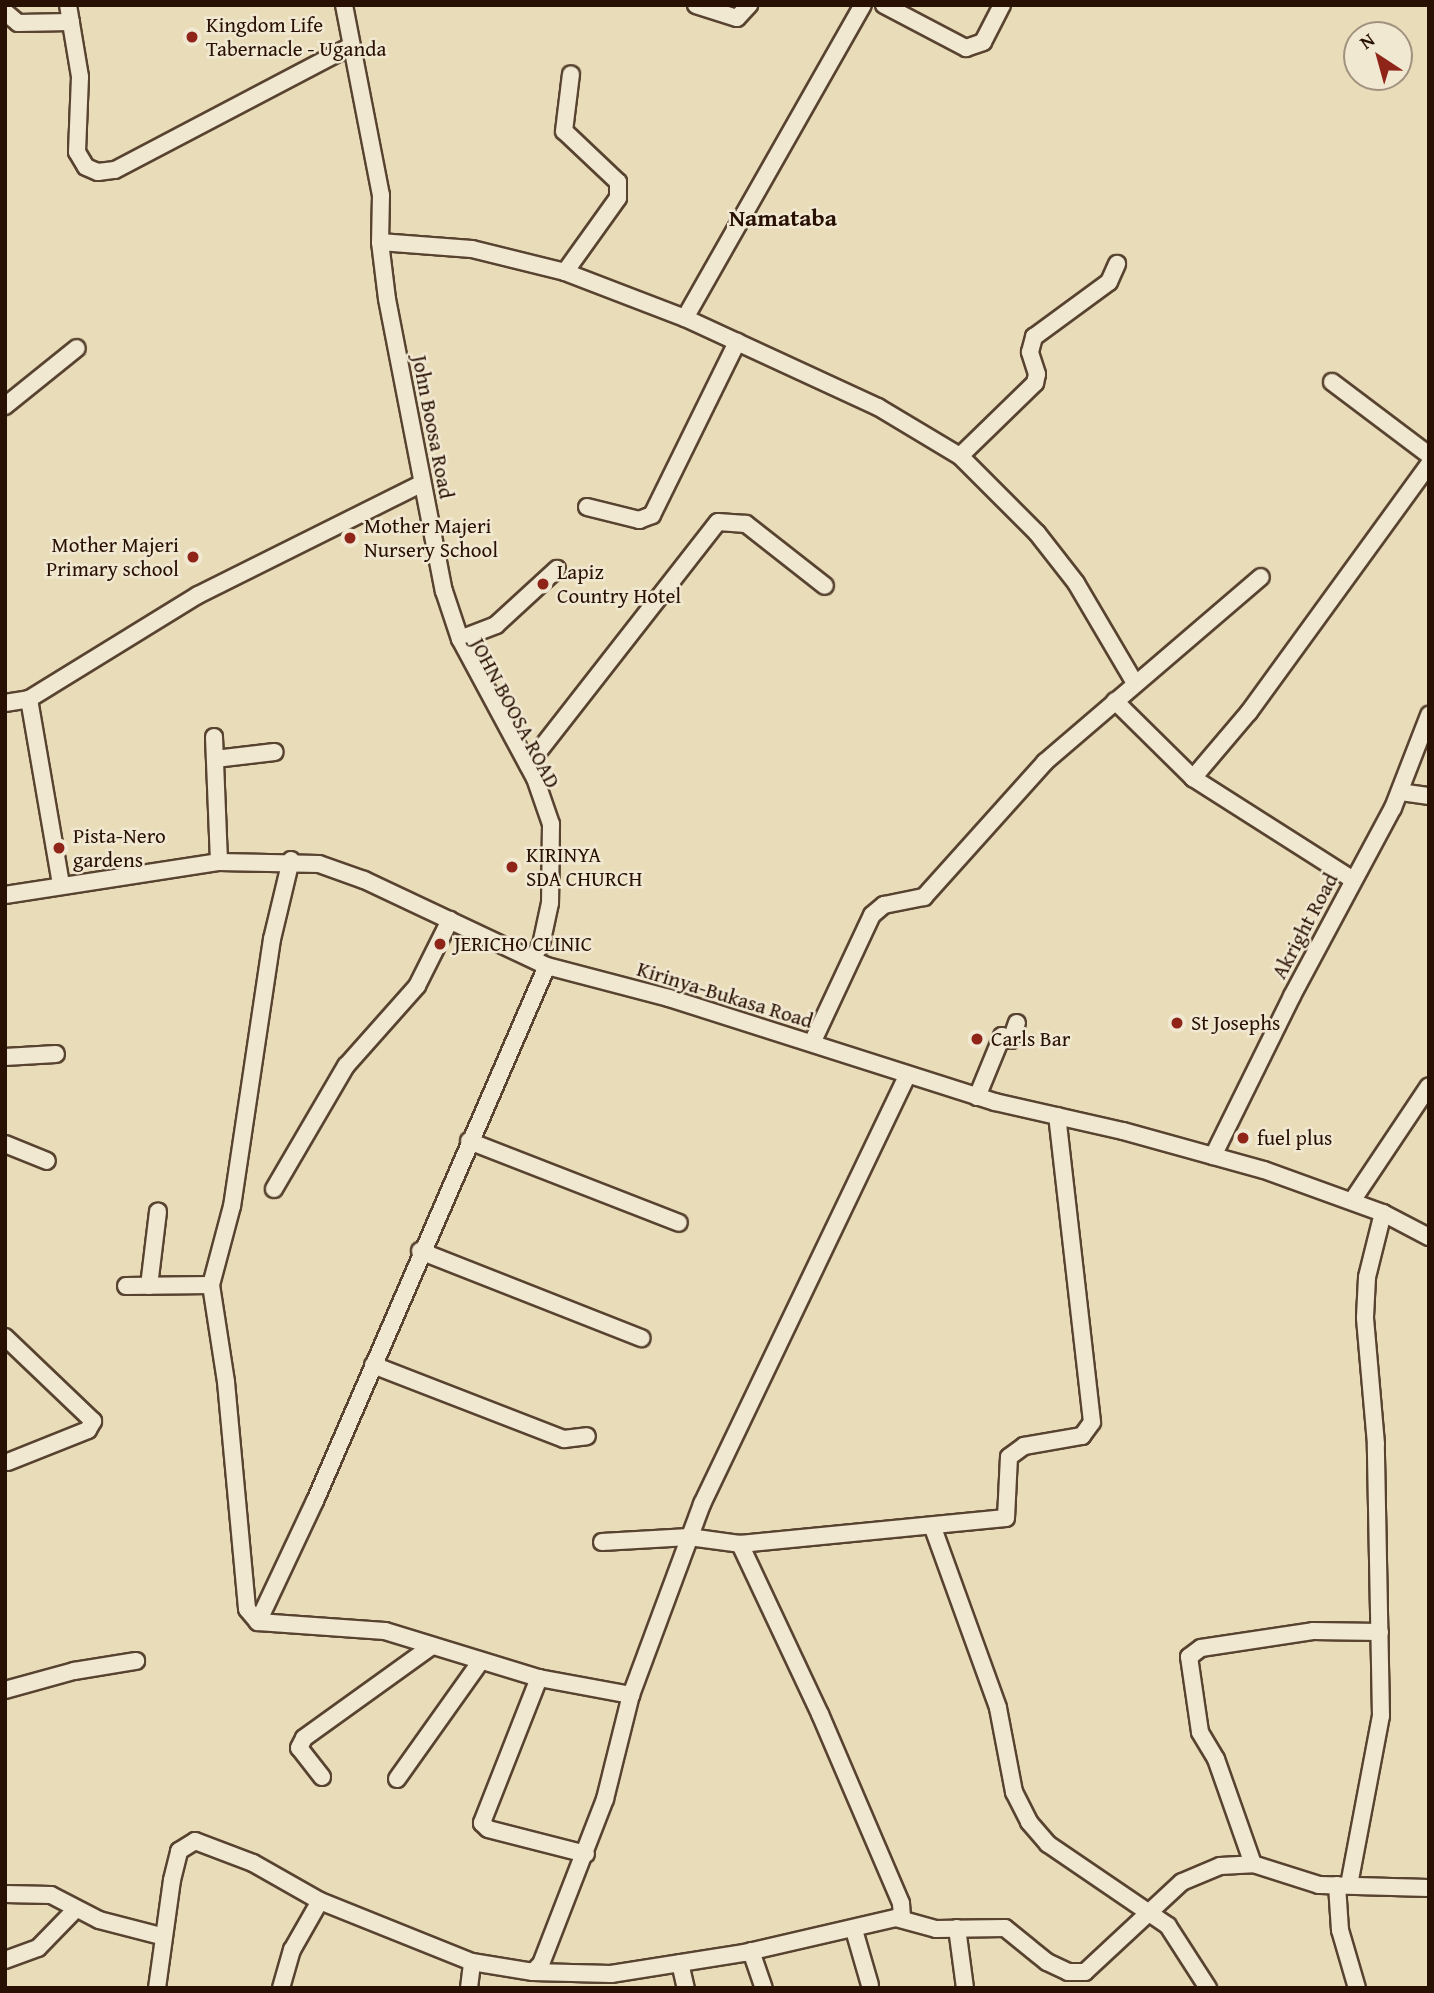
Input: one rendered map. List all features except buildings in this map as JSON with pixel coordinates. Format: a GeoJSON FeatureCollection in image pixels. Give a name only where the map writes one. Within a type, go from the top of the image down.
{"type":"FeatureCollection","features":[{"type":"Feature","properties":{"kind":"street"},"geometry":{"type":"LineString","coordinates":[[68,5],[80,77],[77,152],[86,167],[99,172],[115,170],[351,46]]}},
{"type":"Feature","properties":{"kind":"street","name":"John Boosa Road"},"geometry":{"type":"LineString","coordinates":[[344,5],[381,195],[380,242],[421,484],[444,591],[460,639],[545,801],[553,858],[538,961]]}},
{"type":"Feature","properties":{"kind":"street"},"geometry":{"type":"LineString","coordinates":[[696,5],[737,18],[749,5]]}},
{"type":"Feature","properties":{"kind":"street"},"geometry":{"type":"LineString","coordinates":[[685,317],[863,5]]}},
{"type":"Feature","properties":{"kind":"street"},"geometry":{"type":"LineString","coordinates":[[884,5],[966,48],[982,41],[1002,5]]}},
{"type":"Feature","properties":{"kind":"street"},"geometry":{"type":"LineString","coordinates":[[5,12],[18,23],[71,22]]}},
{"type":"Feature","properties":{"kind":"street"},"geometry":{"type":"LineString","coordinates":[[565,272],[618,198],[618,182],[564,131],[570,74]]}},
{"type":"Feature","properties":{"kind":"street"},"geometry":{"type":"LineString","coordinates":[[380,242],[483,251],[565,272],[685,317],[878,407],[960,456],[1037,533],[1076,583],[1135,683]]}},
{"type":"Feature","properties":{"kind":"street"},"geometry":{"type":"LineString","coordinates":[[960,456],[1035,383],[1037,374],[1030,352],[1034,337],[1109,282],[1116,264]]}},
{"type":"Feature","properties":{"kind":"street"},"geometry":{"type":"LineString","coordinates":[[587,507],[639,520],[652,515],[737,342]]}},
{"type":"Feature","properties":{"kind":"street"},"geometry":{"type":"LineString","coordinates":[[5,406],[77,348]]}},
{"type":"Feature","properties":{"kind":"street"},"geometry":{"type":"LineString","coordinates":[[1332,382],[1429,455]]}},
{"type":"Feature","properties":{"kind":"street","name":"JOHN BOOSA ROAD"},"geometry":{"type":"LineString","coordinates":[[401,409],[432,562],[459,659],[527,773],[546,832],[537,926],[538,961]]}},
{"type":"Feature","properties":{"kind":"street"},"geometry":{"type":"LineString","coordinates":[[1193,778],[1249,712],[1429,464]]}},
{"type":"Feature","properties":{"kind":"street"},"geometry":{"type":"LineString","coordinates":[[5,703],[29,699],[198,595],[421,484]]}},
{"type":"Feature","properties":{"kind":"street"},"geometry":{"type":"LineString","coordinates":[[528,765],[718,522],[746,524],[825,586]]}},
{"type":"Feature","properties":{"kind":"street"},"geometry":{"type":"LineString","coordinates":[[460,639],[496,625],[557,569]]}},
{"type":"Feature","properties":{"kind":"street"},"geometry":{"type":"LineString","coordinates":[[812,1043],[872,915],[884,905],[915,901],[932,891],[1045,762],[1261,577]]}},
{"type":"Feature","properties":{"kind":"street"},"geometry":{"type":"LineString","coordinates":[[29,699],[61,885]]}},
{"type":"Feature","properties":{"kind":"street"},"geometry":{"type":"LineString","coordinates":[[1115,701],[1193,778],[1353,880]]}},
{"type":"Feature","properties":{"kind":"street","name":"Akright Road"},"geometry":{"type":"LineString","coordinates":[[1213,1156],[1353,880],[1401,792],[1429,715]]}},
{"type":"Feature","properties":{"kind":"street"},"geometry":{"type":"LineString","coordinates":[[214,737],[219,862]]}},
{"type":"Feature","properties":{"kind":"street"},"geometry":{"type":"LineString","coordinates":[[215,759],[275,752]]}},
{"type":"Feature","properties":{"kind":"street"},"geometry":{"type":"LineString","coordinates":[[1401,792],[1429,796]]}},
{"type":"Feature","properties":{"kind":"street"},"geometry":{"type":"LineString","coordinates":[[285,858],[232,1206],[209,1279],[226,1382],[247,1609],[258,1622],[385,1632],[539,1678],[631,1695]]}},
{"type":"Feature","properties":{"kind":"street","name":"Kirinya-Bukasa Road"},"geometry":{"type":"LineString","coordinates":[[5,895],[219,862],[285,858],[344,872],[538,961],[812,1043],[977,1097],[1213,1156],[1383,1213],[1429,1237]]}},
{"type":"Feature","properties":{"kind":"street"},"geometry":{"type":"LineString","coordinates":[[274,1189],[346,1066],[417,986],[450,920]]}},
{"type":"Feature","properties":{"kind":"street"},"geometry":{"type":"LineString","coordinates":[[258,1622],[469,1141],[538,961]]}},
{"type":"Feature","properties":{"kind":"street"},"geometry":{"type":"LineString","coordinates":[[349,1399],[538,961]]}},
{"type":"Feature","properties":{"kind":"street"},"geometry":{"type":"LineString","coordinates":[[977,1097],[1002,1036],[1011,1040],[1017,1023]]}},
{"type":"Feature","properties":{"kind":"street"},"geometry":{"type":"LineString","coordinates":[[5,1057],[56,1054]]}},
{"type":"Feature","properties":{"kind":"street"},"geometry":{"type":"LineString","coordinates":[[533,1972],[547,1955],[586,1854],[613,1776],[631,1695],[689,1537],[907,1076]]}},
{"type":"Feature","properties":{"kind":"street"},"geometry":{"type":"LineString","coordinates":[[1352,1202],[1429,1086]]}},
{"type":"Feature","properties":{"kind":"street"},"geometry":{"type":"LineString","coordinates":[[602,1542],[689,1537],[740,1544],[1002,1521],[1009,1511],[1009,1457],[1024,1446],[1082,1436],[1092,1422],[1057,1116]]}},
{"type":"Feature","properties":{"kind":"street"},"geometry":{"type":"LineString","coordinates":[[469,1141],[679,1223]]}},
{"type":"Feature","properties":{"kind":"street"},"geometry":{"type":"LineString","coordinates":[[5,1144],[47,1161]]}},
{"type":"Feature","properties":{"kind":"street"},"geometry":{"type":"LineString","coordinates":[[149,1286],[158,1212]]}},
{"type":"Feature","properties":{"kind":"street"},"geometry":{"type":"LineString","coordinates":[[1357,1988],[1340,1930],[1343,1885],[1381,1716],[1376,1444],[1365,1317],[1367,1277],[1383,1213]]}},
{"type":"Feature","properties":{"kind":"street"},"geometry":{"type":"LineString","coordinates":[[420,1251],[641,1338]]}},
{"type":"Feature","properties":{"kind":"street"},"geometry":{"type":"LineString","coordinates":[[126,1286],[209,1279]]}},
{"type":"Feature","properties":{"kind":"street"},"geometry":{"type":"LineString","coordinates":[[5,1337],[93,1421],[88,1430],[8,1461]]}},
{"type":"Feature","properties":{"kind":"street"},"geometry":{"type":"LineString","coordinates":[[373,1365],[564,1439],[587,1436]]}},
{"type":"Feature","properties":{"kind":"street"},"geometry":{"type":"LineString","coordinates":[[933,1528],[998,1708],[1014,1792],[1028,1822],[1048,1844],[1152,1913],[1178,1938],[1208,1988]]}},
{"type":"Feature","properties":{"kind":"street"},"geometry":{"type":"LineString","coordinates":[[740,1544],[820,1714],[901,1903],[902,1919]]}},
{"type":"Feature","properties":{"kind":"street"},"geometry":{"type":"LineString","coordinates":[[1253,1864],[1216,1759],[1200,1732],[1189,1657],[1201,1648],[1313,1631],[1380,1632]]}},
{"type":"Feature","properties":{"kind":"street"},"geometry":{"type":"LineString","coordinates":[[322,1777],[299,1748],[304,1738],[432,1646]]}},
{"type":"Feature","properties":{"kind":"street"},"geometry":{"type":"LineString","coordinates":[[5,1690],[75,1671],[136,1661]]}},
{"type":"Feature","properties":{"kind":"street"},"geometry":{"type":"LineString","coordinates":[[397,1779],[481,1661]]}},
{"type":"Feature","properties":{"kind":"street"},"geometry":{"type":"LineString","coordinates":[[539,1678],[482,1823],[488,1829],[586,1854]]}},
{"type":"Feature","properties":{"kind":"street"},"geometry":{"type":"LineString","coordinates":[[157,1988],[162,1936],[179,1851],[195,1841],[253,1863],[320,1901],[472,1962],[612,1981],[680,1963],[902,1919],[936,1929],[1005,1928],[1047,1962],[1068,1972],[1085,1972],[1152,1913],[1182,1882],[1201,1871],[1235,1862],[1253,1864],[1302,1882],[1429,1888]]}},
{"type":"Feature","properties":{"kind":"street"},"geometry":{"type":"LineString","coordinates":[[5,1894],[51,1895],[74,1911],[162,1936]]}},
{"type":"Feature","properties":{"kind":"street"},"geometry":{"type":"LineString","coordinates":[[281,1988],[292,1950],[320,1901]]}},
{"type":"Feature","properties":{"kind":"street"},"geometry":{"type":"LineString","coordinates":[[5,1960],[44,1944],[74,1911]]}},
{"type":"Feature","properties":{"kind":"street"},"geometry":{"type":"LineString","coordinates":[[957,1928],[965,1988]]}},
{"type":"Feature","properties":{"kind":"street"},"geometry":{"type":"LineString","coordinates":[[854,1930],[870,1985]]}},
{"type":"Feature","properties":{"kind":"street"},"geometry":{"type":"LineString","coordinates":[[751,1951],[764,1988]]}},
{"type":"Feature","properties":{"kind":"street"},"geometry":{"type":"LineString","coordinates":[[469,1988],[472,1962]]}},
{"type":"Feature","properties":{"kind":"street"},"geometry":{"type":"LineString","coordinates":[[680,1963],[686,1988]]}},
{"type":"Feature","properties":{"kind":"place","name":"Kingdom Life Tabernacle - Uganda"},"geometry":{"type":"Point","coordinates":[192,37]}},
{"type":"Feature","properties":{"kind":"place","name":"Mother Majeri Nursery School"},"geometry":{"type":"Point","coordinates":[350,538]}},
{"type":"Feature","properties":{"kind":"place","name":"Mother Majeri Primary school"},"geometry":{"type":"Point","coordinates":[193,557]}},
{"type":"Feature","properties":{"kind":"place","name":"Lapiz Country Hotel"},"geometry":{"type":"Point","coordinates":[543,584]}},
{"type":"Feature","properties":{"kind":"place","name":"Pista-Nero gardens"},"geometry":{"type":"Point","coordinates":[59,848]}},
{"type":"Feature","properties":{"kind":"place","name":"KIRINYA SDA CHURCH"},"geometry":{"type":"Point","coordinates":[512,867]}},
{"type":"Feature","properties":{"kind":"place","name":"JERICHO CLINIC"},"geometry":{"type":"Point","coordinates":[440,944]}},
{"type":"Feature","properties":{"kind":"place","name":"St Josephs"},"geometry":{"type":"Point","coordinates":[1177,1023]}},
{"type":"Feature","properties":{"kind":"place","name":"Carls Bar"},"geometry":{"type":"Point","coordinates":[977,1039]}},
{"type":"Feature","properties":{"kind":"place","name":"fuel plus"},"geometry":{"type":"Point","coordinates":[1243,1138]}},
{"type":"Feature","properties":{"kind":"district","name":"Namataba"},"geometry":{"type":"Point","coordinates":[783,218]}}]}
